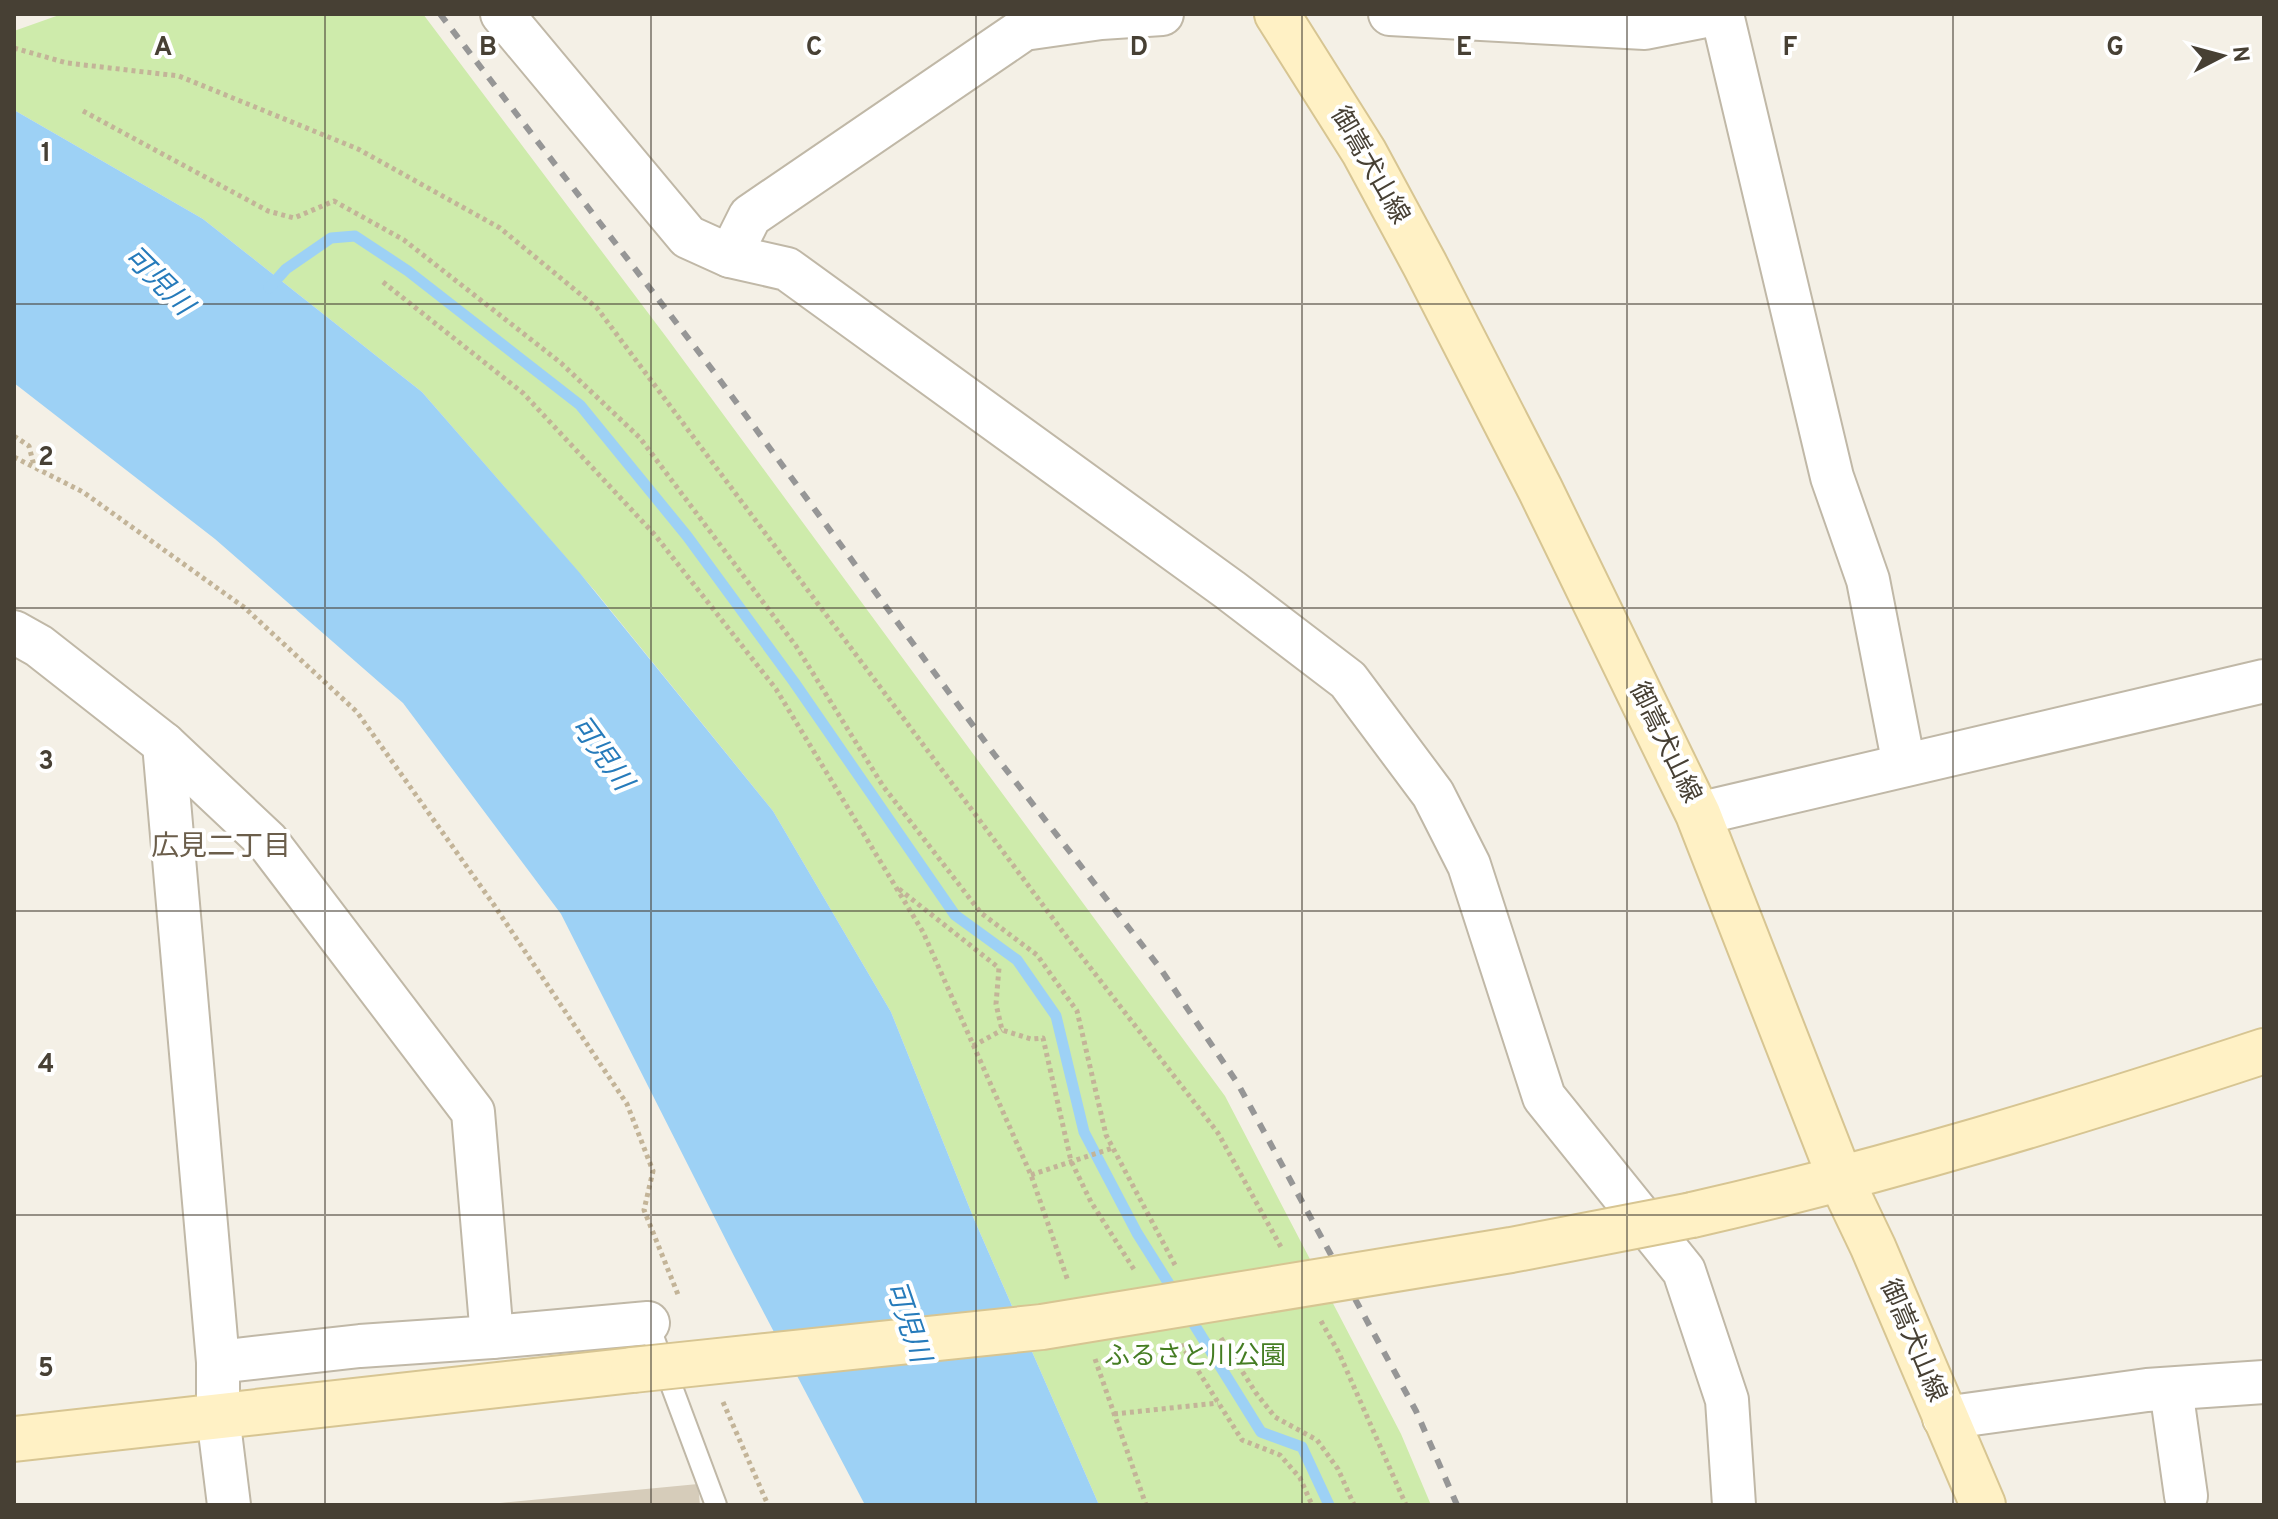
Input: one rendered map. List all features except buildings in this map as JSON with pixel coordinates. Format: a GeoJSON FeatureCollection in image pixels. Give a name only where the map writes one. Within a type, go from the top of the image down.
{"type":"FeatureCollection","features":[{"type":"Feature","properties":{"kind":"street"},"geometry":{"type":"LineString","coordinates":[[502,14],[688,237],[730,256],[787,269],[1217,580],[1348,680],[1433,794],[1469,865],[1544,1097],[1684,1271],[1727,1400],[1734,1505]]}},
{"type":"Feature","properties":{"kind":"street"},"geometry":{"type":"LineString","coordinates":[[730,256],[750,216],[1024,29],[1101,18],[1162,14]]}},
{"type":"Feature","properties":{"kind":"street","name":"御嵩犬山線"},"geometry":{"type":"LineString","coordinates":[[1277,14],[1364,152],[1425,265],[1540,489],[1698,814],[1841,1180],[1873,1247],[1983,1505]]}},
{"type":"Feature","properties":{"kind":"street"},"geometry":{"type":"LineString","coordinates":[[1390,14],[1645,28],[1719,14],[1832,477],[1868,580],[1904,765]]}},
{"type":"Feature","properties":{"kind":"street"},"geometry":{"type":"LineString","coordinates":[[14,632],[39,646],[164,744],[267,841],[473,1112],[492,1337]]}},
{"type":"Feature","properties":{"kind":"street"},"geometry":{"type":"LineString","coordinates":[[1698,814],[2264,681]]}},
{"type":"Feature","properties":{"kind":"street"},"geometry":{"type":"LineString","coordinates":[[164,744],[218,1362],[218,1416],[229,1505]]}},
{"type":"Feature","properties":{"kind":"street"},"geometry":{"type":"LineString","coordinates":[[14,1439],[1042,1327],[1511,1250],[1692,1215],[1841,1180],[2132,1095],[2264,1051]]}},
{"type":"Feature","properties":{"kind":"street"},"geometry":{"type":"LineString","coordinates":[[218,1362],[360,1346],[492,1337],[665,1312]]}},
{"type":"Feature","properties":{"kind":"street"},"geometry":{"type":"LineString","coordinates":[[1944,1418],[2171,1389],[2264,1382]]}},
{"type":"Feature","properties":{"kind":"street"},"geometry":{"type":"LineString","coordinates":[[2171,1389],[2186,1496]]}},
{"type":"Feature","properties":{"kind":"lane"},"geometry":{"type":"LineString","coordinates":[[665,1312],[716,1505]]}},
{"type":"Feature","properties":{"kind":"path"},"geometry":{"type":"LineString","coordinates":[[14,48],[67,63],[179,76],[358,149],[500,228],[597,308],[1072,944],[1218,1133],[1286,1257]]}},
{"type":"Feature","properties":{"kind":"path"},"geometry":{"type":"LineString","coordinates":[[83,111],[268,211],[294,218],[334,201],[404,240],[561,363],[640,438],[796,646],[891,798],[981,913],[1037,955],[1077,1011],[1106,1135],[1177,1268]]}},
{"type":"Feature","properties":{"kind":"path"},"geometry":{"type":"LineString","coordinates":[[383,282],[523,393],[655,535],[776,689],[923,932],[1031,1175],[1073,1295]]}},
{"type":"Feature","properties":{"kind":"path"},"geometry":{"type":"LineString","coordinates":[[14,436],[29,446],[34,467]]}},
{"type":"Feature","properties":{"kind":"path"},"geometry":{"type":"LineString","coordinates":[[14,457],[83,492],[245,608],[357,712],[494,905],[627,1104],[653,1171],[644,1210],[665,1312]]}},
{"type":"Feature","properties":{"kind":"path"},"geometry":{"type":"LineString","coordinates":[[895,885],[999,968],[996,1004],[1002,1030]]}},
{"type":"Feature","properties":{"kind":"path"},"geometry":{"type":"LineString","coordinates":[[973,1046],[1002,1030],[1031,1039],[1043,1038],[1071,1161],[1091,1202],[1142,1282]]}},
{"type":"Feature","properties":{"kind":"path"},"geometry":{"type":"LineString","coordinates":[[1031,1175],[1113,1148]]}},
{"type":"Feature","properties":{"kind":"path"},"geometry":{"type":"LineString","coordinates":[[1316,1312],[1339,1353],[1406,1505]]}},
{"type":"Feature","properties":{"kind":"path"},"geometry":{"type":"LineString","coordinates":[[1217,1331],[1275,1417],[1317,1440],[1338,1469],[1354,1505]]}},
{"type":"Feature","properties":{"kind":"path"},"geometry":{"type":"LineString","coordinates":[[1176,1336],[1242,1440],[1280,1455],[1300,1478],[1312,1505]]}},
{"type":"Feature","properties":{"kind":"path"},"geometry":{"type":"LineString","coordinates":[[1094,1355],[1146,1505]]}},
{"type":"Feature","properties":{"kind":"path"},"geometry":{"type":"LineString","coordinates":[[720,1394],[768,1505]]}},
{"type":"Feature","properties":{"kind":"path"},"geometry":{"type":"LineString","coordinates":[[1114,1414],[1218,1403]]}},
{"type":"Feature","properties":{"kind":"green space","name":"ふるさと川公園"},"geometry":{"type":"Polygon","coordinates":[[[62,14],[423,14],[667,338],[1225,1096],[1401,1434],[1431,1505],[1099,1505],[974,1219],[891,1012],[773,811],[595,591],[422,392],[203,219],[14,110],[14,31],[62,14]]]}},
{"type":"Feature","properties":{"kind":"water","name":"可児川"},"geometry":{"type":"Polygon","coordinates":[[[14,110],[203,219],[422,392],[579,572],[773,811],[891,1012],[974,1219],[1099,1505],[865,1505],[734,1256],[561,914],[403,703],[215,539],[14,383],[14,110]]]}},
{"type":"Feature","properties":{"kind":"waterway"},"geometry":{"type":"LineString","coordinates":[[269,288],[286,269],[331,238],[355,236],[408,271],[580,405],[687,536],[794,682],[955,915],[1017,960],[1056,1016],[1084,1132],[1137,1233],[1176,1295]]}},
{"type":"Feature","properties":{"kind":"waterway"},"geometry":{"type":"LineString","coordinates":[[1187,1313],[1261,1432],[1302,1447],[1329,1505]]}},
{"type":"Feature","properties":{"kind":"railway"},"geometry":{"type":"LineString","coordinates":[[440,14],[714,372],[994,754],[1160,968],[1238,1084],[1416,1411],[1457,1505]]}},
{"type":"Feature","properties":{"kind":"district","name":"広見二丁目"},"geometry":{"type":"Point","coordinates":[221,848]}}]}
